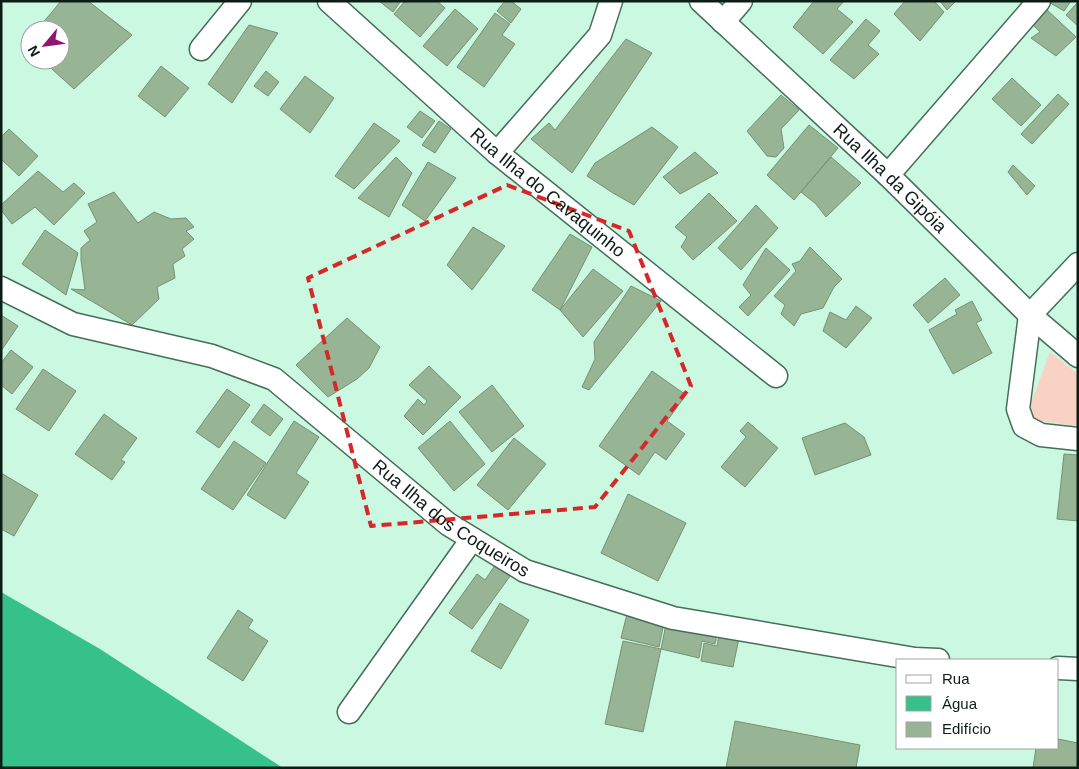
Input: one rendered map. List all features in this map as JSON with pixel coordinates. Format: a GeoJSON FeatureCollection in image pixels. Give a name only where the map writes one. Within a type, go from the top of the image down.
{"type":"FeatureCollection","features":[{"type":"Feature","properties":{"kind":"street"},"geometry":{"type":"LineString","coordinates":[[200,49],[240,1]]}},
{"type":"Feature","properties":{"kind":"street","name":"Rua Ilha do Cavaquinho"},"geometry":{"type":"LineString","coordinates":[[329,1],[497,153],[776,376]]}},
{"type":"Feature","properties":{"kind":"street"},"geometry":{"type":"LineString","coordinates":[[497,153],[600,35],[611,1]]}},
{"type":"Feature","properties":{"kind":"street","name":"Rua Ilha da Gipóia"},"geometry":{"type":"LineString","coordinates":[[701,1],[888,175],[1030,315],[1078,356]]}},
{"type":"Feature","properties":{"kind":"street"},"geometry":{"type":"LineString","coordinates":[[723,22],[741,1]]}},
{"type":"Feature","properties":{"kind":"street"},"geometry":{"type":"LineString","coordinates":[[888,175],[1039,1]]}},
{"type":"Feature","properties":{"kind":"street"},"geometry":{"type":"LineString","coordinates":[[1078,264],[1030,315],[1018,409],[1024,426],[1041,435],[1078,439]]}},
{"type":"Feature","properties":{"kind":"street","name":"Rua Ilha dos Coqueiros"},"geometry":{"type":"LineString","coordinates":[[1,288],[73,324],[212,356],[274,379],[448,524],[525,571],[673,618],[905,657],[927,659]]}},
{"type":"Feature","properties":{"kind":"street"},"geometry":{"type":"LineString","coordinates":[[349,712],[472,539]]}},
{"type":"Feature","properties":{"kind":"street"},"geometry":{"type":"LineString","coordinates":[[1059,668],[1078,669]]}},
{"type":"Feature","properties":{"kind":"highlighted area"},"geometry":{"type":"Polygon","coordinates":[[[507,185],[629,231],[691,386],[595,507],[371,526],[308,278],[507,185]]]}},
{"type":"Feature","properties":{"kind":"shaded area"},"geometry":{"type":"Polygon","coordinates":[[[1050,352],[1078,374],[1078,426],[1025,419],[1050,352]]]}},
{"type":"Feature","properties":{"kind":"water"},"geometry":{"type":"Polygon","coordinates":[[[1,592],[100,649],[283,768],[1,768],[1,592]]]}},
{"type":"Feature","properties":{"kind":"building"},"geometry":{"type":"Polygon","coordinates":[[[61,1],[88,1],[132,35],[74,89],[53,70],[70,70],[70,20],[45,20],[61,1]]]}},
{"type":"Feature","properties":{"kind":"building"},"geometry":{"type":"Polygon","coordinates":[[[379,1],[401,1],[393,12],[379,1]]]}},
{"type":"Feature","properties":{"kind":"building"},"geometry":{"type":"Polygon","coordinates":[[[405,1],[437,1],[445,8],[420,37],[394,14],[405,1]]]}},
{"type":"Feature","properties":{"kind":"building"},"geometry":{"type":"Polygon","coordinates":[[[505,1],[511,1],[521,9],[511,23],[497,11],[505,1]]]}},
{"type":"Feature","properties":{"kind":"building"},"geometry":{"type":"Polygon","coordinates":[[[814,1],[844,1],[837,9],[853,22],[823,54],[793,27],[814,1]]]}},
{"type":"Feature","properties":{"kind":"building"},"geometry":{"type":"Polygon","coordinates":[[[905,1],[934,1],[944,12],[920,41],[894,14],[905,1]]]}},
{"type":"Feature","properties":{"kind":"building"},"geometry":{"type":"Polygon","coordinates":[[[940,1],[956,1],[947,10],[940,1]]]}},
{"type":"Feature","properties":{"kind":"building"},"geometry":{"type":"Polygon","coordinates":[[[1047,1],[1071,1],[1064,11],[1047,1]]]}},
{"type":"Feature","properties":{"kind":"building"},"geometry":{"type":"Polygon","coordinates":[[[1078,2],[1078,26],[1066,15],[1078,2]]]}},
{"type":"Feature","properties":{"kind":"building"},"geometry":{"type":"Polygon","coordinates":[[[1044,7],[1076,37],[1056,56],[1031,38],[1040,32],[1031,23],[1044,7]]]}},
{"type":"Feature","properties":{"kind":"building"},"geometry":{"type":"Polygon","coordinates":[[[455,9],[478,29],[447,66],[423,46],[455,9]]]}},
{"type":"Feature","properties":{"kind":"building"},"geometry":{"type":"Polygon","coordinates":[[[495,13],[510,24],[502,35],[515,44],[484,87],[457,67],[495,13]]]}},
{"type":"Feature","properties":{"kind":"building"},"geometry":{"type":"Polygon","coordinates":[[[866,19],[880,31],[868,45],[879,54],[854,79],[830,60],[866,19]]]}},
{"type":"Feature","properties":{"kind":"building"},"geometry":{"type":"Polygon","coordinates":[[[249,25],[278,33],[232,103],[208,84],[249,25]]]}},
{"type":"Feature","properties":{"kind":"building"},"geometry":{"type":"Polygon","coordinates":[[[626,39],[652,53],[572,173],[531,139],[549,123],[555,130],[626,39]]]}},
{"type":"Feature","properties":{"kind":"building"},"geometry":{"type":"Polygon","coordinates":[[[161,66],[189,88],[165,117],[138,96],[161,66]]]}},
{"type":"Feature","properties":{"kind":"building"},"geometry":{"type":"Polygon","coordinates":[[[266,71],[279,82],[268,96],[254,86],[266,71]]]}},
{"type":"Feature","properties":{"kind":"building"},"geometry":{"type":"Polygon","coordinates":[[[305,76],[334,98],[310,133],[280,109],[305,76]]]}},
{"type":"Feature","properties":{"kind":"building"},"geometry":{"type":"Polygon","coordinates":[[[1012,78],[1041,105],[1021,126],[992,99],[1012,78]]]}},
{"type":"Feature","properties":{"kind":"building"},"geometry":{"type":"Polygon","coordinates":[[[1058,94],[1069,104],[1032,144],[1021,134],[1058,94]]]}},
{"type":"Feature","properties":{"kind":"building"},"geometry":{"type":"Polygon","coordinates":[[[781,95],[799,110],[781,129],[784,148],[776,157],[767,156],[747,131],[781,95]]]}},
{"type":"Feature","properties":{"kind":"building"},"geometry":{"type":"Polygon","coordinates":[[[420,111],[435,121],[422,138],[407,127],[420,111]]]}},
{"type":"Feature","properties":{"kind":"building"},"geometry":{"type":"Polygon","coordinates":[[[439,121],[451,129],[435,153],[422,145],[439,121]]]}},
{"type":"Feature","properties":{"kind":"building"},"geometry":{"type":"Polygon","coordinates":[[[374,123],[400,141],[354,189],[335,176],[374,123]]]}},
{"type":"Feature","properties":{"kind":"building"},"geometry":{"type":"Polygon","coordinates":[[[809,125],[838,148],[794,200],[767,175],[809,125]]]}},
{"type":"Feature","properties":{"kind":"building"},"geometry":{"type":"Polygon","coordinates":[[[652,127],[678,147],[634,205],[587,176],[595,163],[652,127]]]}},
{"type":"Feature","properties":{"kind":"building"},"geometry":{"type":"Polygon","coordinates":[[[9,129],[38,156],[19,176],[1,159],[1,137],[9,129]]]}},
{"type":"Feature","properties":{"kind":"building"},"geometry":{"type":"Polygon","coordinates":[[[695,152],[718,173],[680,194],[663,177],[695,152]]]}},
{"type":"Feature","properties":{"kind":"building"},"geometry":{"type":"Polygon","coordinates":[[[396,157],[412,173],[389,217],[358,198],[396,157]]]}},
{"type":"Feature","properties":{"kind":"building"},"geometry":{"type":"Polygon","coordinates":[[[831,157],[861,183],[826,217],[816,204],[801,192],[831,157]]]}},
{"type":"Feature","properties":{"kind":"building"},"geometry":{"type":"Polygon","coordinates":[[[428,162],[456,178],[425,221],[402,205],[428,162]]]}},
{"type":"Feature","properties":{"kind":"building"},"geometry":{"type":"Polygon","coordinates":[[[1013,165],[1035,186],[1027,195],[1008,172],[1013,165]]]}},
{"type":"Feature","properties":{"kind":"building"},"geometry":{"type":"Polygon","coordinates":[[[38,171],[63,192],[74,183],[85,193],[54,225],[35,207],[12,224],[1,210],[1,205],[38,171]]]}},
{"type":"Feature","properties":{"kind":"building"},"geometry":{"type":"Polygon","coordinates":[[[114,192],[138,223],[154,212],[171,219],[186,218],[194,227],[186,231],[194,239],[182,249],[185,256],[173,264],[175,278],[157,287],[159,299],[132,325],[71,289],[85,290],[81,248],[90,240],[84,231],[97,222],[88,204],[114,192]]]}},
{"type":"Feature","properties":{"kind":"building"},"geometry":{"type":"Polygon","coordinates":[[[709,193],[737,221],[693,260],[681,247],[687,237],[675,227],[709,193]]]}},
{"type":"Feature","properties":{"kind":"building"},"geometry":{"type":"Polygon","coordinates":[[[756,205],[778,228],[741,270],[718,248],[756,205]]]}},
{"type":"Feature","properties":{"kind":"building"},"geometry":{"type":"Polygon","coordinates":[[[473,227],[505,246],[472,290],[447,265],[473,227]]]}},
{"type":"Feature","properties":{"kind":"building"},"geometry":{"type":"Polygon","coordinates":[[[45,230],[78,253],[66,295],[22,264],[45,230]]]}},
{"type":"Feature","properties":{"kind":"building"},"geometry":{"type":"Polygon","coordinates":[[[570,234],[592,247],[560,310],[532,290],[570,234]]]}},
{"type":"Feature","properties":{"kind":"building"},"geometry":{"type":"Polygon","coordinates":[[[810,247],[842,279],[834,287],[823,308],[801,314],[794,326],[781,314],[785,305],[774,296],[796,271],[792,264],[800,261],[810,247]]]}},
{"type":"Feature","properties":{"kind":"building"},"geometry":{"type":"Polygon","coordinates":[[[766,248],[790,270],[748,316],[739,307],[751,295],[743,285],[766,248]]]}},
{"type":"Feature","properties":{"kind":"building"},"geometry":{"type":"Polygon","coordinates":[[[593,269],[623,291],[583,337],[560,310],[593,269]]]}},
{"type":"Feature","properties":{"kind":"building"},"geometry":{"type":"Polygon","coordinates":[[[945,278],[960,295],[928,323],[913,305],[945,278]]]}},
{"type":"Feature","properties":{"kind":"building"},"geometry":{"type":"Polygon","coordinates":[[[631,286],[661,301],[589,390],[582,387],[595,359],[594,342],[631,286]]]}},
{"type":"Feature","properties":{"kind":"building"},"geometry":{"type":"Polygon","coordinates":[[[972,301],[982,320],[976,323],[992,353],[953,374],[929,330],[957,314],[955,310],[972,301]]]}},
{"type":"Feature","properties":{"kind":"building"},"geometry":{"type":"Polygon","coordinates":[[[856,306],[872,318],[846,348],[823,331],[830,312],[846,320],[856,306]]]}},
{"type":"Feature","properties":{"kind":"building"},"geometry":{"type":"Polygon","coordinates":[[[1,315],[18,326],[1,351],[1,315]]]}},
{"type":"Feature","properties":{"kind":"building"},"geometry":{"type":"Polygon","coordinates":[[[347,318],[380,347],[369,368],[357,379],[328,397],[296,365],[347,318]]]}},
{"type":"Feature","properties":{"kind":"building"},"geometry":{"type":"Polygon","coordinates":[[[11,350],[33,367],[12,394],[1,385],[1,363],[11,350]]]}},
{"type":"Feature","properties":{"kind":"building"},"geometry":{"type":"Polygon","coordinates":[[[429,366],[461,397],[423,435],[404,416],[418,399],[424,405],[427,401],[409,385],[429,366]]]}},
{"type":"Feature","properties":{"kind":"building"},"geometry":{"type":"Polygon","coordinates":[[[43,369],[76,391],[49,431],[16,409],[43,369]]]}},
{"type":"Feature","properties":{"kind":"building"},"geometry":{"type":"Polygon","coordinates":[[[652,371],[686,395],[667,421],[685,434],[666,460],[655,452],[639,475],[599,446],[652,371]]]}},
{"type":"Feature","properties":{"kind":"building"},"geometry":{"type":"Polygon","coordinates":[[[492,385],[524,426],[492,452],[459,412],[492,385]]]}},
{"type":"Feature","properties":{"kind":"building"},"geometry":{"type":"Polygon","coordinates":[[[227,389],[250,405],[219,448],[196,432],[227,389]]]}},
{"type":"Feature","properties":{"kind":"building"},"geometry":{"type":"Polygon","coordinates":[[[264,404],[283,419],[270,436],[251,422],[264,404]]]}},
{"type":"Feature","properties":{"kind":"building"},"geometry":{"type":"Polygon","coordinates":[[[104,414],[137,438],[121,460],[125,462],[112,480],[75,454],[104,414]]]}},
{"type":"Feature","properties":{"kind":"building"},"geometry":{"type":"Polygon","coordinates":[[[294,421],[319,437],[296,473],[309,482],[285,519],[247,495],[294,421]]]}},
{"type":"Feature","properties":{"kind":"building"},"geometry":{"type":"Polygon","coordinates":[[[450,421],[485,464],[454,491],[418,448],[450,421]]]}},
{"type":"Feature","properties":{"kind":"building"},"geometry":{"type":"Polygon","coordinates":[[[748,422],[778,448],[745,487],[721,467],[746,437],[740,431],[748,422]]]}},
{"type":"Feature","properties":{"kind":"building"},"geometry":{"type":"Polygon","coordinates":[[[845,423],[864,437],[871,455],[815,475],[802,438],[845,423]]]}},
{"type":"Feature","properties":{"kind":"building"},"geometry":{"type":"Polygon","coordinates":[[[514,438],[546,464],[508,510],[477,485],[514,438]]]}},
{"type":"Feature","properties":{"kind":"building"},"geometry":{"type":"Polygon","coordinates":[[[234,441],[266,463],[233,510],[201,489],[234,441]]]}},
{"type":"Feature","properties":{"kind":"building"},"geometry":{"type":"Polygon","coordinates":[[[1064,454],[1078,455],[1078,521],[1057,519],[1064,454]]]}},
{"type":"Feature","properties":{"kind":"building"},"geometry":{"type":"Polygon","coordinates":[[[1,473],[38,495],[14,536],[1,529],[1,473]]]}},
{"type":"Feature","properties":{"kind":"building"},"geometry":{"type":"Polygon","coordinates":[[[628,494],[686,523],[658,581],[601,553],[628,494]]]}},
{"type":"Feature","properties":{"kind":"building"},"geometry":{"type":"Polygon","coordinates":[[[498,561],[513,572],[472,629],[449,613],[477,574],[485,580],[498,561]]]}},
{"type":"Feature","properties":{"kind":"building"},"geometry":{"type":"Polygon","coordinates":[[[500,603],[529,620],[501,669],[471,651],[500,603]]]}},
{"type":"Feature","properties":{"kind":"building"},"geometry":{"type":"Polygon","coordinates":[[[238,610],[253,620],[248,628],[268,641],[243,681],[207,658],[238,610]]]}},
{"type":"Feature","properties":{"kind":"building"},"geometry":{"type":"Polygon","coordinates":[[[628,610],[665,618],[659,647],[621,638],[628,610]]]}},
{"type":"Feature","properties":{"kind":"building"},"geometry":{"type":"Polygon","coordinates":[[[667,619],[718,630],[715,644],[702,641],[699,658],[661,649],[667,619]]]}},
{"type":"Feature","properties":{"kind":"building"},"geometry":{"type":"Polygon","coordinates":[[[720,629],[740,633],[733,667],[701,661],[704,643],[717,646],[720,629]]]}},
{"type":"Feature","properties":{"kind":"building"},"geometry":{"type":"Polygon","coordinates":[[[623,641],[661,649],[643,732],[605,724],[623,641]]]}},
{"type":"Feature","properties":{"kind":"building"},"geometry":{"type":"Polygon","coordinates":[[[735,721],[860,745],[856,768],[726,768],[735,721]]]}},
{"type":"Feature","properties":{"kind":"building"},"geometry":{"type":"Polygon","coordinates":[[[1059,739],[1078,743],[1078,768],[1033,768],[1036,749],[1059,749],[1059,739]]]}}]}
